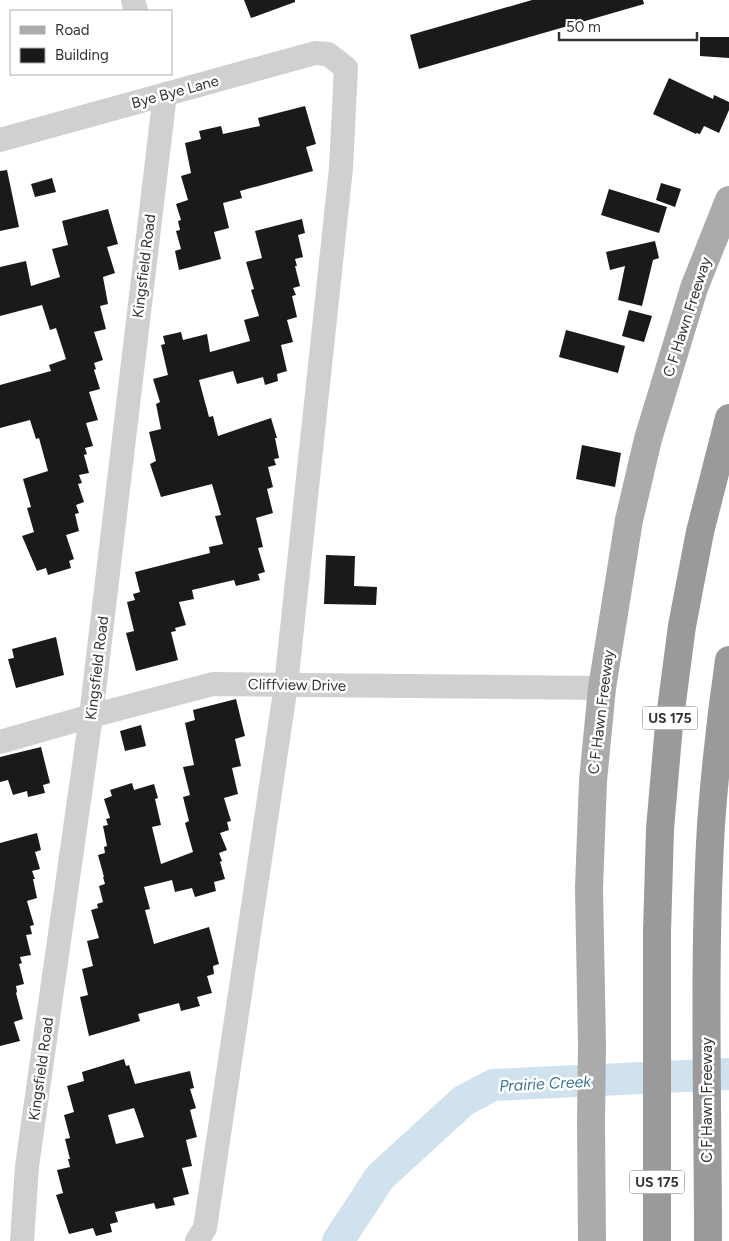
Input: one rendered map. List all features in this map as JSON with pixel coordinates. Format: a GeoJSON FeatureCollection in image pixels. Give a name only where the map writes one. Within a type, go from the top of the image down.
{"type":"FeatureCollection","features":[{"type":"Feature","properties":{"kind":"highway","name":"US 175"},"geometry":{"type":"LineString","coordinates":[[657,1241],[657,932],[660,829],[669,725],[682,626],[700,532],[729,418]]}},
{"type":"Feature","properties":{"kind":"highway","name":"C F Hawn Freeway"},"geometry":{"type":"LineString","coordinates":[[708,1241],[707,1023],[711,824],[729,660]]}},
{"type":"Feature","properties":{"kind":"main road","name":"C F Hawn Freeway"},"geometry":{"type":"LineString","coordinates":[[592,1241],[592,1044],[589,888],[593,781],[602,688],[629,520],[648,439],[694,288],[729,200]]}},
{"type":"Feature","properties":{"kind":"street","name":"Bye Bye Lane"},"geometry":{"type":"LineString","coordinates":[[0,140],[315,53],[328,54],[346,68],[341,168],[286,685]]}},
{"type":"Feature","properties":{"kind":"street","name":"Kingsfield Road"},"geometry":{"type":"LineString","coordinates":[[22,1241],[27,1166],[91,716],[165,94]]}},
{"type":"Feature","properties":{"kind":"street","name":"Cliffview Drive"},"geometry":{"type":"LineString","coordinates":[[0,742],[213,684],[602,688]]}},
{"type":"Feature","properties":{"kind":"street"},"geometry":{"type":"LineString","coordinates":[[197,1241],[205,1228],[286,685]]}},
{"type":"Feature","properties":{"kind":"building"},"geometry":{"type":"Polygon","coordinates":[[[244,0],[295,0],[295,2],[251,18],[244,0]]]}},
{"type":"Feature","properties":{"kind":"building"},"geometry":{"type":"Polygon","coordinates":[[[532,0],[643,0],[644,4],[419,69],[410,35],[532,0]]]}},
{"type":"Feature","properties":{"kind":"building"},"geometry":{"type":"Polygon","coordinates":[[[700,37],[729,37],[729,58],[700,56],[700,37]]]}},
{"type":"Feature","properties":{"kind":"building"},"geometry":{"type":"Polygon","coordinates":[[[669,78],[713,99],[714,95],[729,102],[729,110],[719,133],[704,126],[700,134],[696,134],[653,114],[669,78]]]}},
{"type":"Feature","properties":{"kind":"building"},"geometry":{"type":"Polygon","coordinates":[[[305,106],[316,144],[306,147],[313,171],[240,191],[242,198],[223,203],[229,228],[214,232],[221,259],[179,270],[175,251],[181,249],[176,231],[180,230],[178,221],[181,220],[176,204],[188,200],[181,176],[191,173],[185,143],[201,139],[199,131],[221,126],[223,134],[260,126],[258,118],[305,106]]]}},
{"type":"Feature","properties":{"kind":"building"},"geometry":{"type":"Polygon","coordinates":[[[7,170],[19,227],[0,231],[0,171],[7,170]]]}},
{"type":"Feature","properties":{"kind":"building"},"geometry":{"type":"Polygon","coordinates":[[[52,178],[56,192],[35,197],[31,184],[52,178]]]}},
{"type":"Feature","properties":{"kind":"building"},"geometry":{"type":"Polygon","coordinates":[[[661,183],[681,189],[675,207],[656,200],[661,183]]]}},
{"type":"Feature","properties":{"kind":"building"},"geometry":{"type":"Polygon","coordinates":[[[609,189],[667,207],[659,233],[601,215],[609,189]]]}},
{"type":"Feature","properties":{"kind":"building"},"geometry":{"type":"Polygon","coordinates":[[[108,209],[118,244],[107,247],[115,273],[103,277],[108,304],[100,306],[106,329],[94,332],[103,360],[94,363],[96,369],[94,370],[100,389],[89,392],[98,420],[86,423],[93,446],[85,448],[87,454],[84,455],[89,473],[79,475],[82,483],[78,484],[84,502],[76,505],[79,513],[75,514],[79,531],[66,535],[74,559],[69,561],[71,568],[48,575],[46,568],[37,571],[22,536],[34,532],[27,508],[31,507],[23,479],[48,471],[39,438],[36,439],[30,420],[0,428],[0,385],[51,371],[49,365],[66,359],[56,328],[50,330],[42,305],[0,316],[0,267],[26,261],[31,286],[60,277],[52,249],[68,245],[62,221],[108,209]]]}},
{"type":"Feature","properties":{"kind":"building"},"geometry":{"type":"Polygon","coordinates":[[[302,219],[305,233],[298,235],[303,257],[295,259],[300,286],[293,288],[296,295],[292,296],[297,317],[287,320],[293,342],[281,345],[287,371],[277,374],[278,381],[265,385],[263,377],[237,384],[233,371],[199,380],[209,417],[213,416],[218,436],[271,418],[277,438],[275,438],[279,458],[274,459],[276,465],[268,467],[273,487],[267,489],[273,513],[256,518],[263,547],[258,548],[265,572],[258,574],[260,580],[236,586],[234,580],[192,590],[194,599],[179,602],[186,625],[175,628],[176,631],[171,632],[178,660],[136,671],[126,633],[134,631],[127,602],[135,600],[133,594],[140,592],[135,572],[210,553],[209,547],[223,544],[215,516],[221,515],[212,484],[161,497],[150,464],[156,461],[149,432],[161,429],[156,404],[160,402],[153,379],[168,375],[161,345],[165,344],[163,336],[181,332],[183,340],[207,334],[210,352],[250,341],[244,320],[259,316],[251,290],[254,289],[246,262],[262,258],[255,231],[302,219]]]}},
{"type":"Feature","properties":{"kind":"building"},"geometry":{"type":"Polygon","coordinates":[[[655,241],[659,258],[653,260],[642,306],[618,300],[625,266],[610,270],[606,252],[655,241]]]}},
{"type":"Feature","properties":{"kind":"building"},"geometry":{"type":"Polygon","coordinates":[[[629,310],[652,316],[644,342],[622,336],[629,310]]]}},
{"type":"Feature","properties":{"kind":"building"},"geometry":{"type":"Polygon","coordinates":[[[566,330],[625,346],[618,373],[559,357],[566,330]]]}},
{"type":"Feature","properties":{"kind":"building"},"geometry":{"type":"Polygon","coordinates":[[[582,445],[621,453],[615,487],[576,479],[582,445]]]}},
{"type":"Feature","properties":{"kind":"building"},"geometry":{"type":"Polygon","coordinates":[[[326,555],[355,556],[354,586],[377,587],[376,605],[324,604],[326,555]]]}},
{"type":"Feature","properties":{"kind":"building"},"geometry":{"type":"Polygon","coordinates":[[[56,637],[64,675],[16,688],[8,659],[14,658],[12,649],[56,637]]]}},
{"type":"Feature","properties":{"kind":"building"},"geometry":{"type":"Polygon","coordinates":[[[236,699],[245,736],[235,739],[241,766],[232,768],[238,794],[224,798],[231,821],[227,822],[229,830],[220,833],[227,850],[219,853],[225,879],[214,882],[216,891],[195,897],[192,888],[175,892],[172,880],[144,887],[150,909],[145,910],[154,944],[209,927],[219,964],[213,966],[214,974],[207,976],[212,993],[197,997],[200,1006],[181,1011],[179,1003],[138,1014],[140,1021],[89,1036],[80,997],[88,995],[82,969],[93,966],[87,941],[99,938],[91,910],[98,908],[97,904],[103,902],[99,886],[105,884],[98,855],[105,853],[104,847],[107,846],[103,826],[108,825],[106,819],[110,818],[104,799],[112,796],[110,790],[132,783],[134,790],[154,784],[158,798],[155,799],[161,825],[152,827],[161,864],[193,852],[185,823],[189,821],[183,797],[190,795],[183,767],[194,765],[185,723],[195,720],[193,710],[236,699]]]}},
{"type":"Feature","properties":{"kind":"building"},"geometry":{"type":"Polygon","coordinates":[[[141,725],[146,746],[125,751],[120,731],[141,725]]]}},
{"type":"Feature","properties":{"kind":"building"},"geometry":{"type":"Polygon","coordinates":[[[41,747],[50,783],[43,785],[45,793],[28,797],[27,791],[13,795],[8,780],[0,782],[0,757],[41,747]]]}},
{"type":"Feature","properties":{"kind":"building"},"geometry":{"type":"Polygon","coordinates":[[[37,833],[41,850],[35,852],[40,869],[32,871],[37,898],[27,901],[34,925],[30,926],[32,934],[26,935],[31,955],[20,957],[22,963],[19,964],[24,984],[16,986],[23,1019],[14,1022],[20,1041],[0,1046],[0,843],[37,833]]]}},
{"type":"Feature","properties":{"kind":"building"},"geometry":{"type":"Polygon","coordinates":[[[124,1059],[126,1066],[129,1065],[135,1084],[190,1071],[194,1088],[190,1089],[196,1108],[190,1110],[197,1137],[186,1140],[192,1166],[182,1168],[189,1194],[173,1198],[175,1205],[156,1209],[154,1203],[115,1212],[118,1222],[110,1224],[112,1232],[96,1236],[93,1228],[69,1234],[56,1195],[63,1193],[57,1170],[70,1167],[65,1139],[70,1138],[64,1115],[74,1112],[67,1086],[84,1081],[82,1072],[124,1059]],[[134,1108],[108,1115],[116,1144],[144,1137],[134,1108]]]}},
{"type":"Feature","properties":{"kind":"waterway","name":"Prairie Creek"},"geometry":{"type":"LineString","coordinates":[[338,1241],[380,1177],[463,1101],[493,1085],[729,1074]]}}]}
